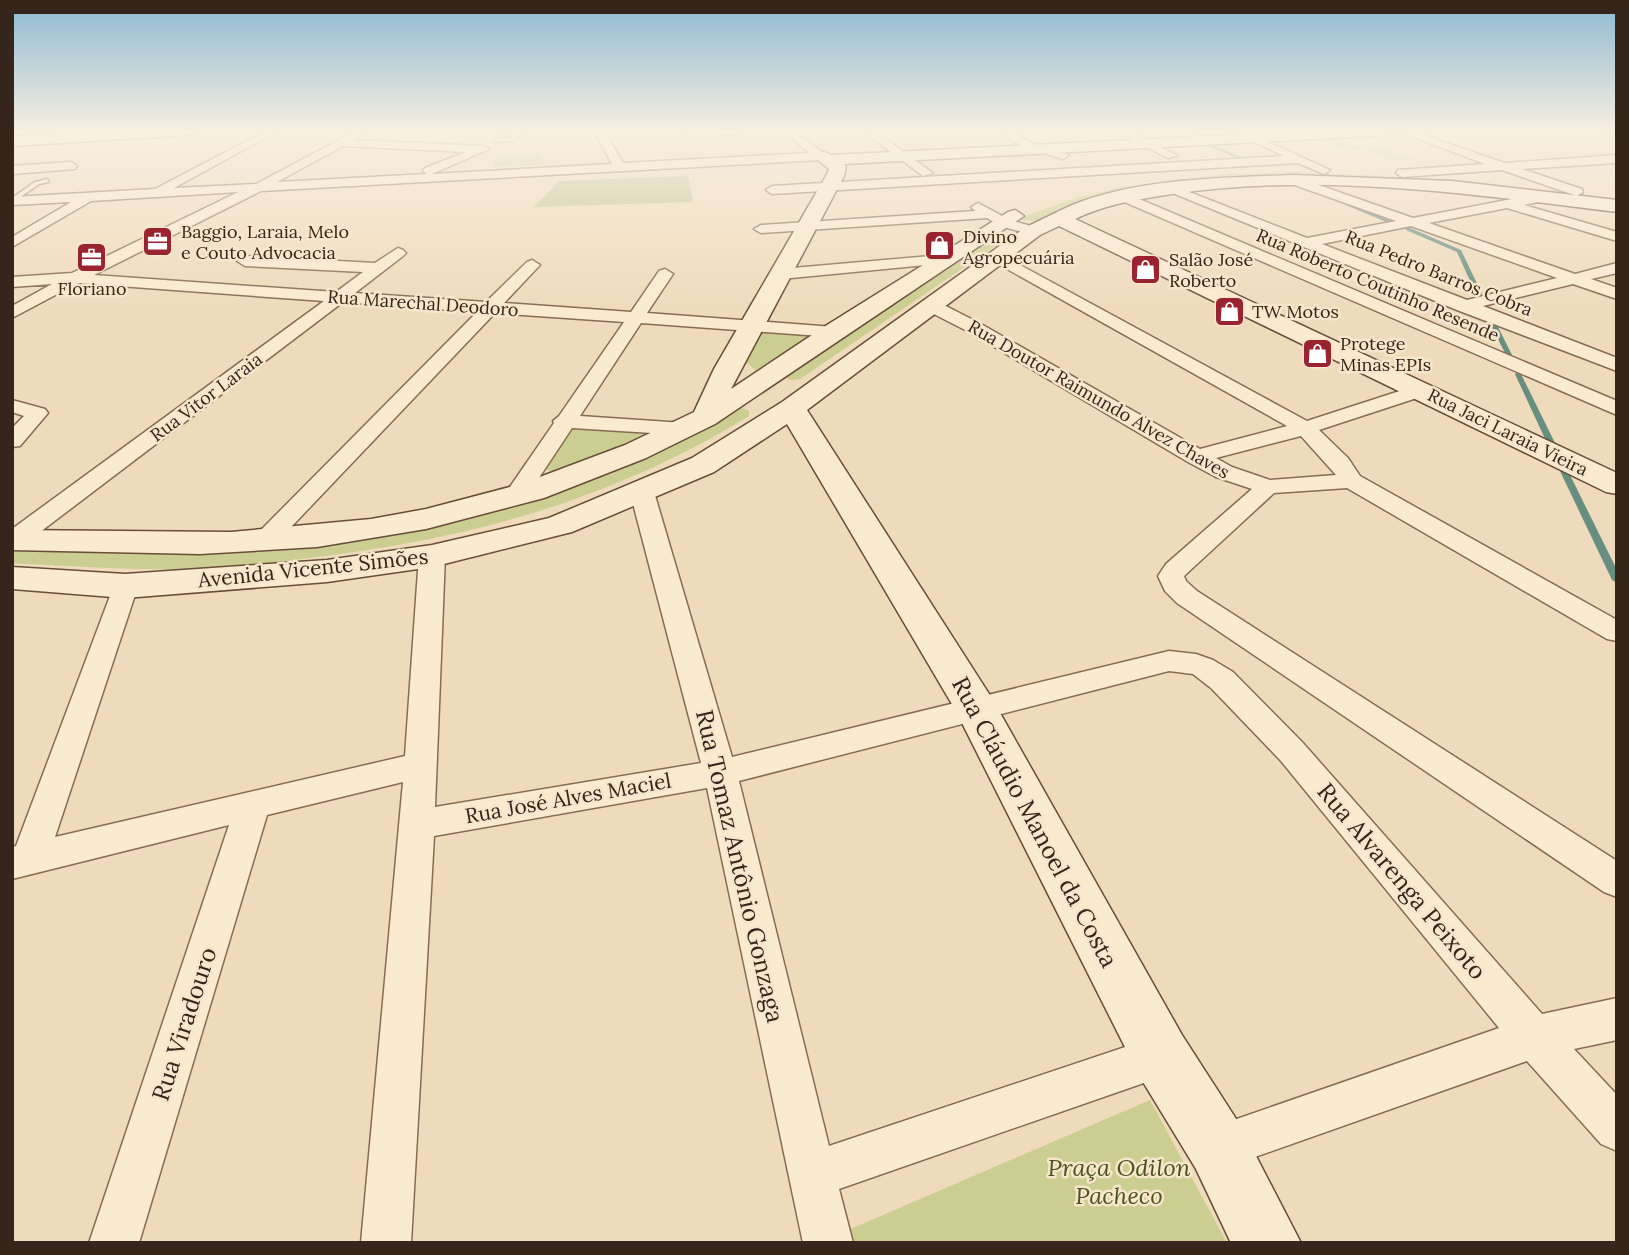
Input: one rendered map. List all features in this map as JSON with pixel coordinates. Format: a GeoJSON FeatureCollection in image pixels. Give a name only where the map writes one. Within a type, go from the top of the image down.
{"type":"FeatureCollection","features":[{"type":"Feature","properties":{"kind":"main road"},"geometry":{"type":"LineString","coordinates":[[695,423],[827,190]]}},
{"type":"Feature","properties":{"kind":"main road","name":"Avenida Vicente Simões"},"geometry":{"type":"LineString","coordinates":[[13,540],[179,545],[264,541],[341,534],[422,520],[515,497],[608,464],[695,423],[942,260],[1005,223],[1044,210],[1087,206],[1140,190]]}},
{"type":"Feature","properties":{"kind":"main road","name":"Avenida Vicente Simões"},"geometry":{"type":"LineString","coordinates":[[1132,191],[1159,190]]}},
{"type":"Feature","properties":{"kind":"main road","name":"Avenida Vicente Simões"},"geometry":{"type":"LineString","coordinates":[[1482,190],[1617,206]]}},
{"type":"Feature","properties":{"kind":"main road","name":"Avenida Vicente Simões"},"geometry":{"type":"LineString","coordinates":[[1555,190],[1617,197]]}},
{"type":"Feature","properties":{"kind":"main road","name":"Avenida Vicente Simões"},"geometry":{"type":"LineString","coordinates":[[12,578],[125,586],[327,571],[432,556],[560,525],[703,466],[792,408],[1033,231],[1044,210]]}},
{"type":"Feature","properties":{"kind":"main road","name":"Rua Jaci Laraia Vieira"},"geometry":{"type":"LineString","coordinates":[[1044,210],[1617,485]]}},
{"type":"Feature","properties":{"kind":"main road"},"geometry":{"type":"LineString","coordinates":[[727,369],[792,408]]}},
{"type":"Feature","properties":{"kind":"main road","name":"Rua Cláudio Manoel da Costa"},"geometry":{"type":"LineString","coordinates":[[792,408],[976,708],[1161,1056],[1218,1147],[1267,1243]]}},
{"type":"Feature","properties":{"kind":"street"},"geometry":{"type":"LineString","coordinates":[[157,194],[164,190]]}},
{"type":"Feature","properties":{"kind":"street"},"geometry":{"type":"LineString","coordinates":[[12,201],[222,190]]}},
{"type":"Feature","properties":{"kind":"street"},"geometry":{"type":"LineString","coordinates":[[12,313],[75,278],[254,190]]}},
{"type":"Feature","properties":{"kind":"street"},"geometry":{"type":"LineString","coordinates":[[772,190],[780,190]]}},
{"type":"Feature","properties":{"kind":"street"},"geometry":{"type":"LineString","coordinates":[[951,190],[987,214],[1005,223],[1033,231]]}},
{"type":"Feature","properties":{"kind":"street","name":"Rua Pedro Barros Cobra"},"geometry":{"type":"LineString","coordinates":[[1170,190],[1617,365]]}},
{"type":"Feature","properties":{"kind":"street"},"geometry":{"type":"LineString","coordinates":[[1321,190],[1617,293]]}},
{"type":"Feature","properties":{"kind":"street"},"geometry":{"type":"LineString","coordinates":[[1463,190],[1617,237]]}},
{"type":"Feature","properties":{"kind":"street"},"geometry":{"type":"LineString","coordinates":[[1570,190],[1577,192]]}},
{"type":"Feature","properties":{"kind":"street","name":"Rua Roberto Coutinho Resende"},"geometry":{"type":"LineString","coordinates":[[1132,191],[1256,254],[1617,409]]}},
{"type":"Feature","properties":{"kind":"street"},"geometry":{"type":"LineString","coordinates":[[1256,254],[1543,197]]}},
{"type":"Feature","properties":{"kind":"street"},"geometry":{"type":"LineString","coordinates":[[12,243],[88,198]]}},
{"type":"Feature","properties":{"kind":"street"},"geometry":{"type":"LineString","coordinates":[[761,229],[987,214]]}},
{"type":"Feature","properties":{"kind":"street","name":"Rua Vitor Laraia"},"geometry":{"type":"LineString","coordinates":[[13,540],[398,253]]}},
{"type":"Feature","properties":{"kind":"street"},"geometry":{"type":"LineString","coordinates":[[996,257],[1305,428],[1340,463],[1351,481],[1617,632]]}},
{"type":"Feature","properties":{"kind":"street"},"geometry":{"type":"LineString","coordinates":[[780,274],[942,260]]}},
{"type":"Feature","properties":{"kind":"street"},"geometry":{"type":"LineString","coordinates":[[245,261],[378,268]]}},
{"type":"Feature","properties":{"kind":"street"},"geometry":{"type":"LineString","coordinates":[[264,541],[532,265]]}},
{"type":"Feature","properties":{"kind":"street"},"geometry":{"type":"LineString","coordinates":[[1406,317],[1469,305],[1572,277],[1617,268]]}},
{"type":"Feature","properties":{"kind":"street"},"geometry":{"type":"LineString","coordinates":[[515,497],[665,274]]}},
{"type":"Feature","properties":{"kind":"street","name":"Rua Marechal Deodoro"},"geometry":{"type":"LineString","coordinates":[[12,282],[75,278],[834,332]]}},
{"type":"Feature","properties":{"kind":"street","name":"Rua Doutor Raimundo Alvez Chaves"},"geometry":{"type":"LineString","coordinates":[[932,306],[975,328],[1224,472],[1268,487],[1351,481]]}},
{"type":"Feature","properties":{"kind":"street"},"geometry":{"type":"LineString","coordinates":[[1196,457],[1305,428],[1422,390]]}},
{"type":"Feature","properties":{"kind":"street"},"geometry":{"type":"LineString","coordinates":[[12,406],[38,413],[12,441]]}},
{"type":"Feature","properties":{"kind":"street"},"geometry":{"type":"LineString","coordinates":[[564,421],[695,423]]}},
{"type":"Feature","properties":{"kind":"street"},"geometry":{"type":"LineString","coordinates":[[1268,487],[1175,570],[1171,576],[1174,585],[1187,597],[1617,881]]}},
{"type":"Feature","properties":{"kind":"street","name":"Rua Tomaz Antônio Gonzaga"},"geometry":{"type":"LineString","coordinates":[[642,492],[720,773],[828,1243]]}},
{"type":"Feature","properties":{"kind":"street"},"geometry":{"type":"LineString","coordinates":[[386,1243],[417,824],[432,556]]}},
{"type":"Feature","properties":{"kind":"street"},"geometry":{"type":"LineString","coordinates":[[21,860],[125,586]]}},
{"type":"Feature","properties":{"kind":"street","name":"Rua José Alves Maciel"},"geometry":{"type":"LineString","coordinates":[[417,824],[720,773],[1169,661]]}},
{"type":"Feature","properties":{"kind":"street","name":"Rua Alvarenga Peixoto"},"geometry":{"type":"LineString","coordinates":[[1169,661],[1186,661],[1203,667],[1222,680],[1292,752],[1534,1037],[1617,1128]]}},
{"type":"Feature","properties":{"kind":"street"},"geometry":{"type":"LineString","coordinates":[[21,860],[419,765]]}},
{"type":"Feature","properties":{"kind":"street","name":"Rua Viradouro"},"geometry":{"type":"LineString","coordinates":[[114,1243],[253,805]]}},
{"type":"Feature","properties":{"kind":"street"},"geometry":{"type":"LineString","coordinates":[[1218,1147],[1534,1037],[1617,1019]]}},
{"type":"Feature","properties":{"kind":"street"},"geometry":{"type":"LineString","coordinates":[[813,1175],[1161,1056]]}},
{"type":"Feature","properties":{"kind":"lane"},"geometry":{"type":"LineString","coordinates":[[12,201],[28,190]]}},
{"type":"Feature","properties":{"kind":"green space"},"geometry":{"type":"Polygon","coordinates":[[[551,190],[691,190],[693,202],[534,207],[551,190]]]}},
{"type":"Feature","properties":{"kind":"green space"},"geometry":{"type":"Polygon","coordinates":[[[1109,190],[1129,190],[1075,205],[1036,221],[1022,220],[1028,215],[1109,190]]]}},
{"type":"Feature","properties":{"kind":"green space"},"geometry":{"type":"Polygon","coordinates":[[[1485,190],[1530,190],[1617,200],[1617,203],[1485,190]]]}},
{"type":"Feature","properties":{"kind":"green space"},"geometry":{"type":"Polygon","coordinates":[[[995,237],[1003,241],[800,379],[783,377],[988,239],[995,237]]]}},
{"type":"Feature","properties":{"kind":"green space"},"geometry":{"type":"Polygon","coordinates":[[[757,330],[816,334],[756,370],[743,360],[757,330]]]}},
{"type":"Feature","properties":{"kind":"green space"},"geometry":{"type":"Polygon","coordinates":[[[742,408],[749,411],[749,416],[697,446],[644,471],[537,512],[426,540],[230,568],[149,569],[12,563],[12,549],[240,550],[547,494],[625,468],[683,439],[733,409],[742,408]]]}},
{"type":"Feature","properties":{"kind":"green space"},"geometry":{"type":"Polygon","coordinates":[[[567,428],[641,430],[646,438],[556,473],[540,467],[567,428]]]}},
{"type":"Feature","properties":{"kind":"green space","name":"Praça Odilon Pacheco"},"geometry":{"type":"Polygon","coordinates":[[[1150,1100],[1227,1243],[834,1243],[832,1237],[1150,1100]]]}},
{"type":"Feature","properties":{"kind":"waterway"},"geometry":{"type":"LineString","coordinates":[[1336,199],[1388,221]]}},
{"type":"Feature","properties":{"kind":"waterway"},"geometry":{"type":"LineString","coordinates":[[1408,229],[1459,251],[1479,294]]}},
{"type":"Feature","properties":{"kind":"waterway"},"geometry":{"type":"LineString","coordinates":[[1492,321],[1509,355]]}},
{"type":"Feature","properties":{"kind":"waterway"},"geometry":{"type":"LineString","coordinates":[[1518,374],[1551,443]]}},
{"type":"Feature","properties":{"kind":"waterway"},"geometry":{"type":"LineString","coordinates":[[1564,471],[1617,580]]}},
{"type":"Feature","properties":{"kind":"place","name":"Baggio, Laraia, Melo e Couto Advocacia"},"geometry":{"type":"Point","coordinates":[158,241]}},
{"type":"Feature","properties":{"kind":"place","name":"Divino Agropecuária"},"geometry":{"type":"Point","coordinates":[940,246]}},
{"type":"Feature","properties":{"kind":"place","name":"Floriano"},"geometry":{"type":"Point","coordinates":[92,257]}},
{"type":"Feature","properties":{"kind":"place","name":"Salão José Roberto"},"geometry":{"type":"Point","coordinates":[1146,269]}},
{"type":"Feature","properties":{"kind":"place","name":"TW Motos"},"geometry":{"type":"Point","coordinates":[1229,311]}},
{"type":"Feature","properties":{"kind":"place","name":"Protege Minas EPIs"},"geometry":{"type":"Point","coordinates":[1317,353]}}]}
